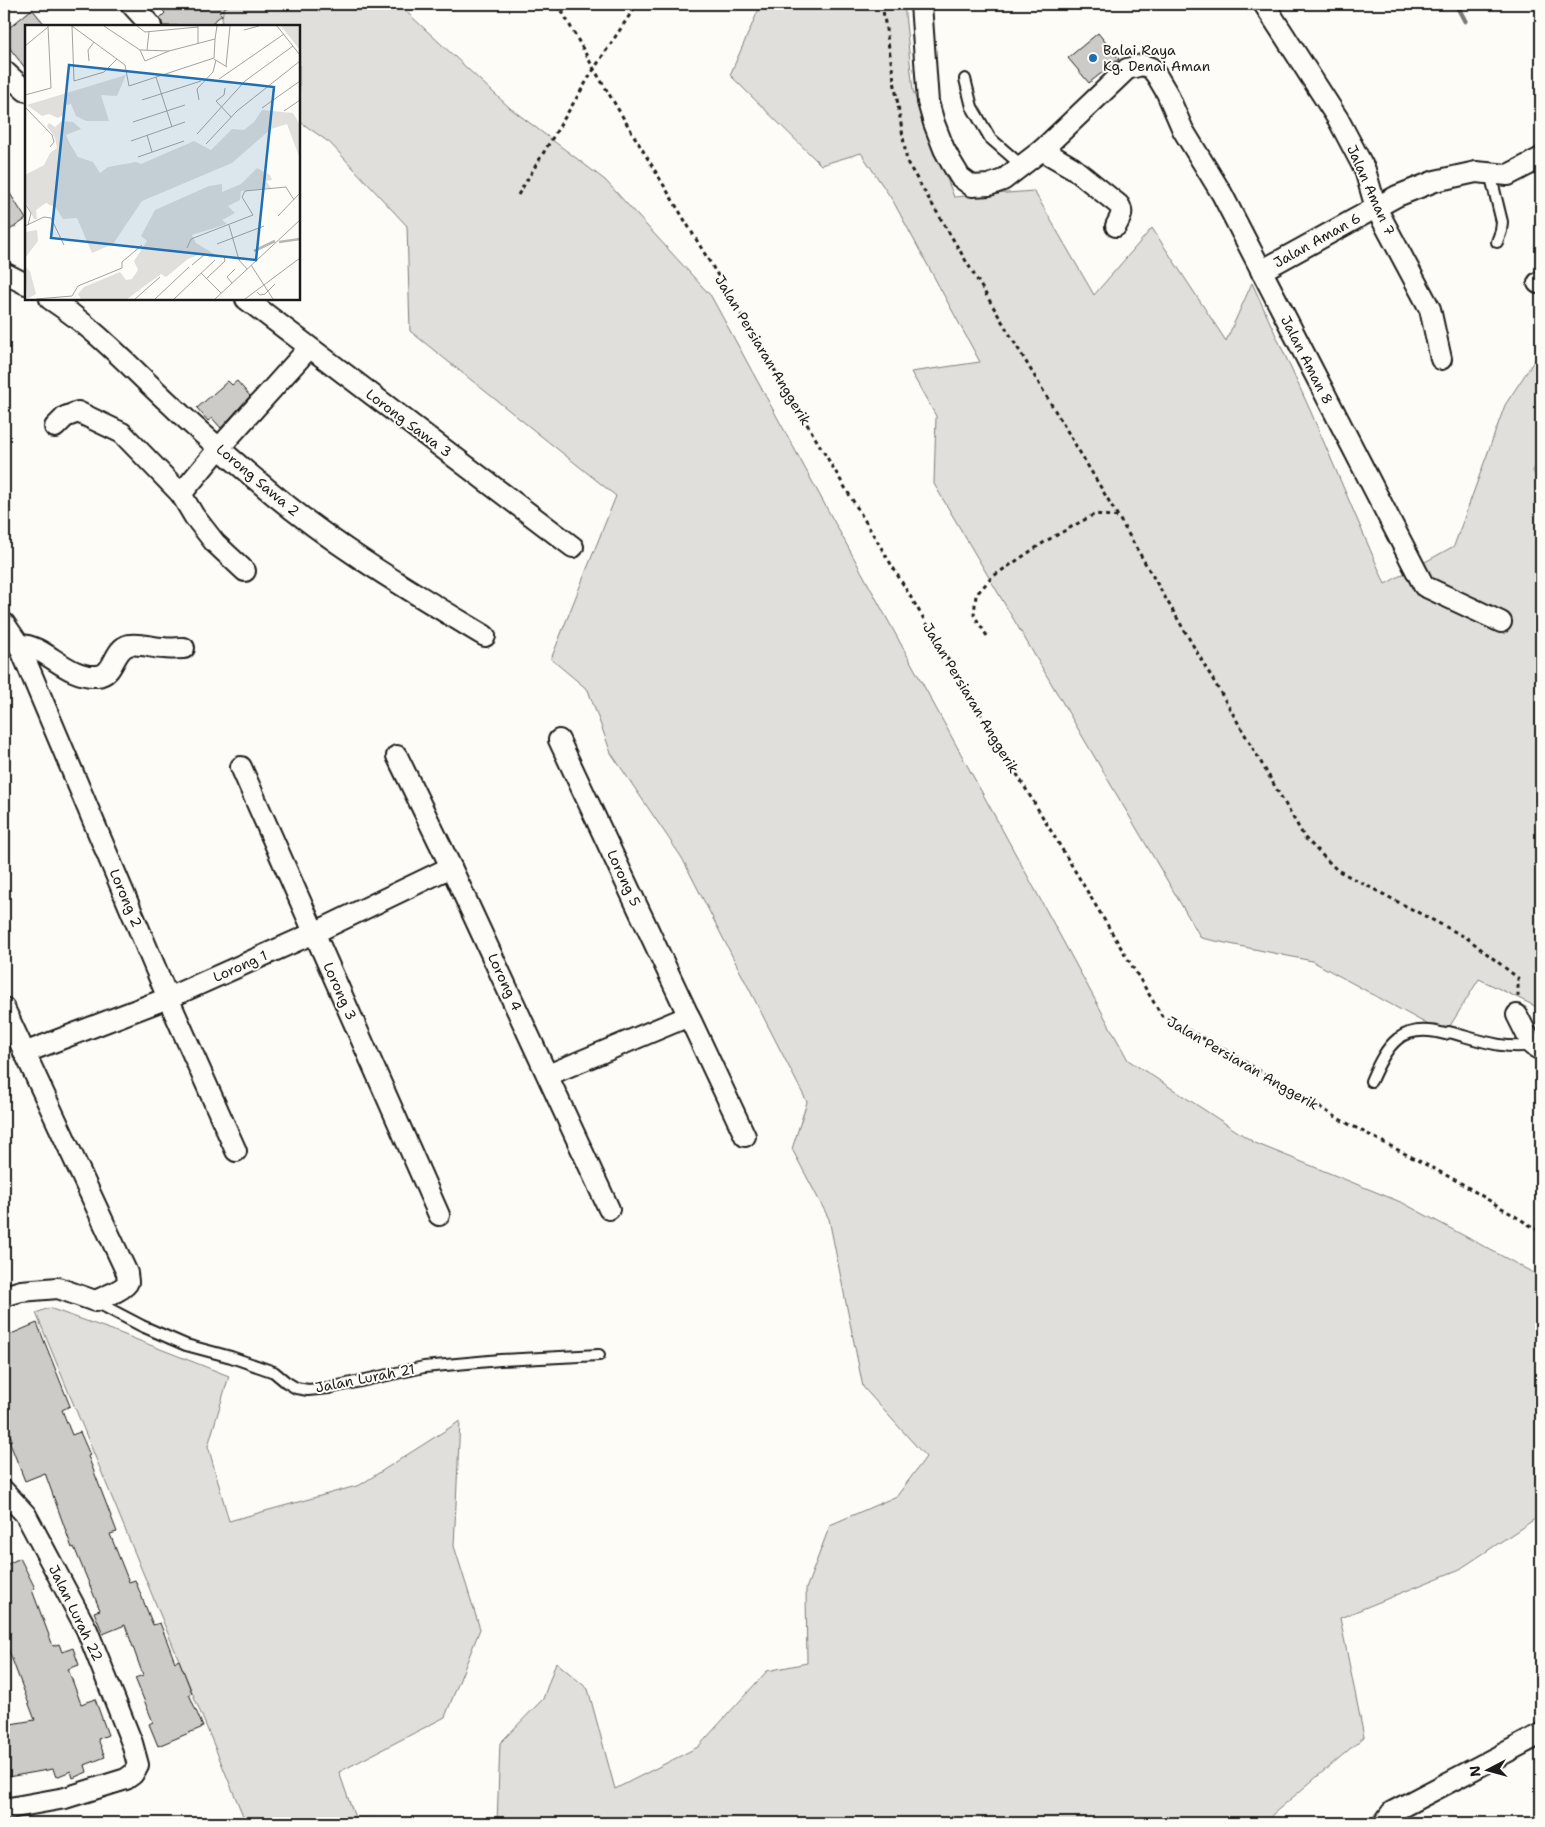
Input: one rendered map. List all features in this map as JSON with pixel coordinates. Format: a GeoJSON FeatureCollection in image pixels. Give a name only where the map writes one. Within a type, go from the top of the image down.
{"type":"FeatureCollection","features":[{"type":"Feature","properties":{"kind":"street"},"geometry":{"type":"LineString","coordinates":[[131,4],[150,25]]}},
{"type":"Feature","properties":{"kind":"street"},"geometry":{"type":"LineString","coordinates":[[921,4],[928,102],[944,149],[960,177],[966,182],[980,186],[1003,180],[1042,150],[1073,168],[1119,205],[1122,210],[1116,226]]}},
{"type":"Feature","properties":{"kind":"street","name":"Jalan Aman 7"},"geometry":{"type":"LineString","coordinates":[[1264,4],[1338,119],[1365,170],[1376,208],[1430,309],[1441,359]]}},
{"type":"Feature","properties":{"kind":"street","name":"Jalan Aman 8"},"geometry":{"type":"LineString","coordinates":[[1042,150],[1127,69],[1142,65],[1151,68],[1168,93],[1183,130],[1222,194],[1424,586],[1501,622]]}},
{"type":"Feature","properties":{"kind":"street"},"geometry":{"type":"LineString","coordinates":[[4,71],[25,90]]}},
{"type":"Feature","properties":{"kind":"street","name":"Jalan Aman 6"},"geometry":{"type":"LineString","coordinates":[[1261,271],[1397,196],[1435,180],[1476,172],[1508,175],[1541,158]]}},
{"type":"Feature","properties":{"kind":"street"},"geometry":{"type":"LineString","coordinates":[[4,273],[25,284]]}},
{"type":"Feature","properties":{"kind":"street","name":"Lorong Sawa 2"},"geometry":{"type":"LineString","coordinates":[[52,300],[74,314],[114,349],[169,403],[261,484],[315,528],[398,584],[485,636]]}},
{"type":"Feature","properties":{"kind":"street","name":"Lorong Sawa 3"},"geometry":{"type":"LineString","coordinates":[[247,300],[572,547]]}},
{"type":"Feature","properties":{"kind":"street"},"geometry":{"type":"LineString","coordinates":[[181,494],[308,348]]}},
{"type":"Feature","properties":{"kind":"street"},"geometry":{"type":"LineString","coordinates":[[55,428],[65,417],[78,412],[122,433],[181,494],[194,516],[215,543],[245,571]]}},
{"type":"Feature","properties":{"kind":"street","name":"Lorong 2"},"geometry":{"type":"LineString","coordinates":[[4,623],[19,645],[168,998],[236,1151]]}},
{"type":"Feature","properties":{"kind":"street"},"geometry":{"type":"LineString","coordinates":[[19,645],[29,645],[62,666],[87,675],[99,676],[108,671],[121,650],[128,646],[137,644],[164,648],[184,648]]}},
{"type":"Feature","properties":{"kind":"street","name":"Lorong 5"},"geometry":{"type":"LineString","coordinates":[[559,740],[746,1136]]}},
{"type":"Feature","properties":{"kind":"street","name":"Lorong 4"},"geometry":{"type":"LineString","coordinates":[[397,756],[451,867],[610,1208]]}},
{"type":"Feature","properties":{"kind":"street","name":"Lorong 3"},"geometry":{"type":"LineString","coordinates":[[241,767],[439,1215]]}},
{"type":"Feature","properties":{"kind":"street","name":"Lorong 1"},"geometry":{"type":"LineString","coordinates":[[24,1053],[168,998],[314,933],[451,867]]}},
{"type":"Feature","properties":{"kind":"street"},"geometry":{"type":"LineString","coordinates":[[4,1008],[127,1273],[128,1284],[95,1301]]}},
{"type":"Feature","properties":{"kind":"street"},"geometry":{"type":"LineString","coordinates":[[1517,1015],[1537,1048]]}},
{"type":"Feature","properties":{"kind":"street"},"geometry":{"type":"LineString","coordinates":[[548,1075],[689,1016]]}},
{"type":"Feature","properties":{"kind":"street","name":"Jalan Lurah 21"},"geometry":{"type":"LineString","coordinates":[[4,1296],[21,1291],[58,1288],[95,1301]]}},
{"type":"Feature","properties":{"kind":"street","name":"Jalan Lurah 22"},"geometry":{"type":"LineString","coordinates":[[4,1491],[26,1516],[87,1630],[132,1743],[138,1765],[133,1774],[126,1779],[65,1798],[4,1809]]}},
{"type":"Feature","properties":{"kind":"street"},"geometry":{"type":"LineString","coordinates":[[1384,1823],[1392,1812],[1541,1734]]}},
{"type":"Feature","properties":{"kind":"lane"},"geometry":{"type":"LineString","coordinates":[[965,79],[972,107],[990,138],[1021,165]]}},
{"type":"Feature","properties":{"kind":"lane"},"geometry":{"type":"LineString","coordinates":[[1490,173],[1502,222],[1502,231],[1497,242]]}},
{"type":"Feature","properties":{"kind":"lane"},"geometry":{"type":"LineString","coordinates":[[1371,1081],[1379,1062],[1388,1048],[1404,1034],[1414,1031],[1432,1030],[1446,1034],[1449,1032],[1506,1047],[1537,1048]]}},
{"type":"Feature","properties":{"kind":"lane","name":"Jalan Lurah 21"},"geometry":{"type":"LineString","coordinates":[[95,1301],[142,1326],[186,1345],[274,1372],[296,1388],[308,1390],[329,1388],[424,1367],[500,1360],[599,1355]]}},
{"type":"Feature","properties":{"kind":"path","name":"Jalan Persiaran Anggerik"},"geometry":{"type":"LineString","coordinates":[[558,4],[594,69],[1162,1016],[1225,1050],[1341,1120],[1459,1182],[1541,1232]]}},
{"type":"Feature","properties":{"kind":"path"},"geometry":{"type":"LineString","coordinates":[[518,195],[594,69],[637,4]]}},
{"type":"Feature","properties":{"kind":"path"},"geometry":{"type":"LineString","coordinates":[[882,4],[907,162],[1119,518],[1305,838],[1337,870],[1468,938],[1518,978],[1517,1015]]}},
{"type":"Feature","properties":{"kind":"path"},"geometry":{"type":"LineString","coordinates":[[987,636],[974,615],[976,595],[992,577],[1046,541],[1095,514],[1119,518]]}},
{"type":"Feature","properties":{"kind":"shaded area"},"geometry":{"type":"Polygon","coordinates":[[[224,4],[398,4],[510,108],[605,180],[711,296],[1128,1060],[1255,1143],[1403,1203],[1541,1277],[1541,1515],[1460,1569],[1340,1618],[1364,1737],[1273,1814],[1269,1823],[497,1823],[500,1743],[543,1699],[556,1662],[588,1689],[615,1789],[698,1747],[767,1671],[807,1663],[806,1589],[830,1525],[897,1496],[926,1457],[863,1387],[829,1219],[792,1149],[807,1102],[682,858],[611,753],[588,690],[551,659],[616,496],[410,331],[407,226],[330,143],[300,122],[300,25],[221,25],[224,4]]]}},
{"type":"Feature","properties":{"kind":"shaded area"},"geometry":{"type":"Polygon","coordinates":[[[761,4],[904,4],[913,91],[954,197],[1034,191],[1094,295],[1152,228],[1226,341],[1252,283],[1310,410],[1385,584],[1454,546],[1505,405],[1536,358],[1541,364],[1541,454],[1533,471],[1541,486],[1541,1009],[1479,979],[1445,1034],[1312,961],[1201,938],[934,484],[936,416],[911,372],[980,362],[893,201],[861,153],[821,165],[730,75],[761,4]]]}},
{"type":"Feature","properties":{"kind":"shaded area"},"geometry":{"type":"Polygon","coordinates":[[[49,1308],[112,1330],[229,1376],[208,1446],[229,1521],[360,1485],[460,1421],[454,1546],[480,1629],[445,1717],[339,1772],[355,1818],[433,1820],[435,1823],[246,1823],[36,1313],[49,1308]]]}},
{"type":"Feature","properties":{"kind":"building"},"geometry":{"type":"Polygon","coordinates":[[[158,4],[230,4],[219,12],[222,15],[209,25],[163,25],[160,18],[165,13],[158,4]]]}},
{"type":"Feature","properties":{"kind":"building"},"geometry":{"type":"Polygon","coordinates":[[[32,9],[45,25],[25,25],[25,68],[4,41],[4,32],[32,9]]]}},
{"type":"Feature","properties":{"kind":"building","name":"Balai Raya Kg. Denai Aman"},"geometry":{"type":"Polygon","coordinates":[[[1098,33],[1119,59],[1089,83],[1068,58],[1098,33]]]}},
{"type":"Feature","properties":{"kind":"building"},"geometry":{"type":"Polygon","coordinates":[[[4,184],[25,220],[4,234],[4,184]]]}},
{"type":"Feature","properties":{"kind":"building"},"geometry":{"type":"Polygon","coordinates":[[[228,381],[232,385],[237,381],[250,396],[221,428],[212,418],[208,421],[197,408],[228,381]]]}},
{"type":"Feature","properties":{"kind":"building"},"geometry":{"type":"Polygon","coordinates":[[[37,1323],[70,1406],[62,1410],[72,1435],[80,1432],[90,1455],[88,1456],[117,1532],[110,1534],[129,1582],[135,1580],[153,1625],[160,1623],[175,1662],[179,1660],[192,1693],[189,1694],[203,1727],[158,1746],[149,1724],[153,1722],[135,1678],[143,1675],[125,1625],[103,1634],[94,1612],[100,1610],[74,1547],[72,1548],[45,1473],[25,1481],[9,1441],[12,1440],[4,1419],[4,1337],[37,1323]]]}},
{"type":"Feature","properties":{"kind":"building"},"geometry":{"type":"Polygon","coordinates":[[[20,1558],[35,1588],[32,1590],[53,1646],[59,1644],[62,1652],[73,1648],[79,1665],[68,1669],[81,1704],[95,1699],[108,1735],[98,1739],[105,1757],[85,1765],[87,1772],[73,1778],[71,1771],[56,1777],[53,1769],[8,1777],[4,1751],[4,1725],[35,1720],[4,1638],[4,1566],[20,1558]]]}},
{"type":"Feature","properties":{"kind":"waterway"},"geometry":{"type":"LineString","coordinates":[[1456,4],[1465,21]]}},
{"type":"Feature","properties":{"kind":"place","name":"Balai Raya Kg. Denai Aman"},"geometry":{"type":"Point","coordinates":[1093,58]}}]}
